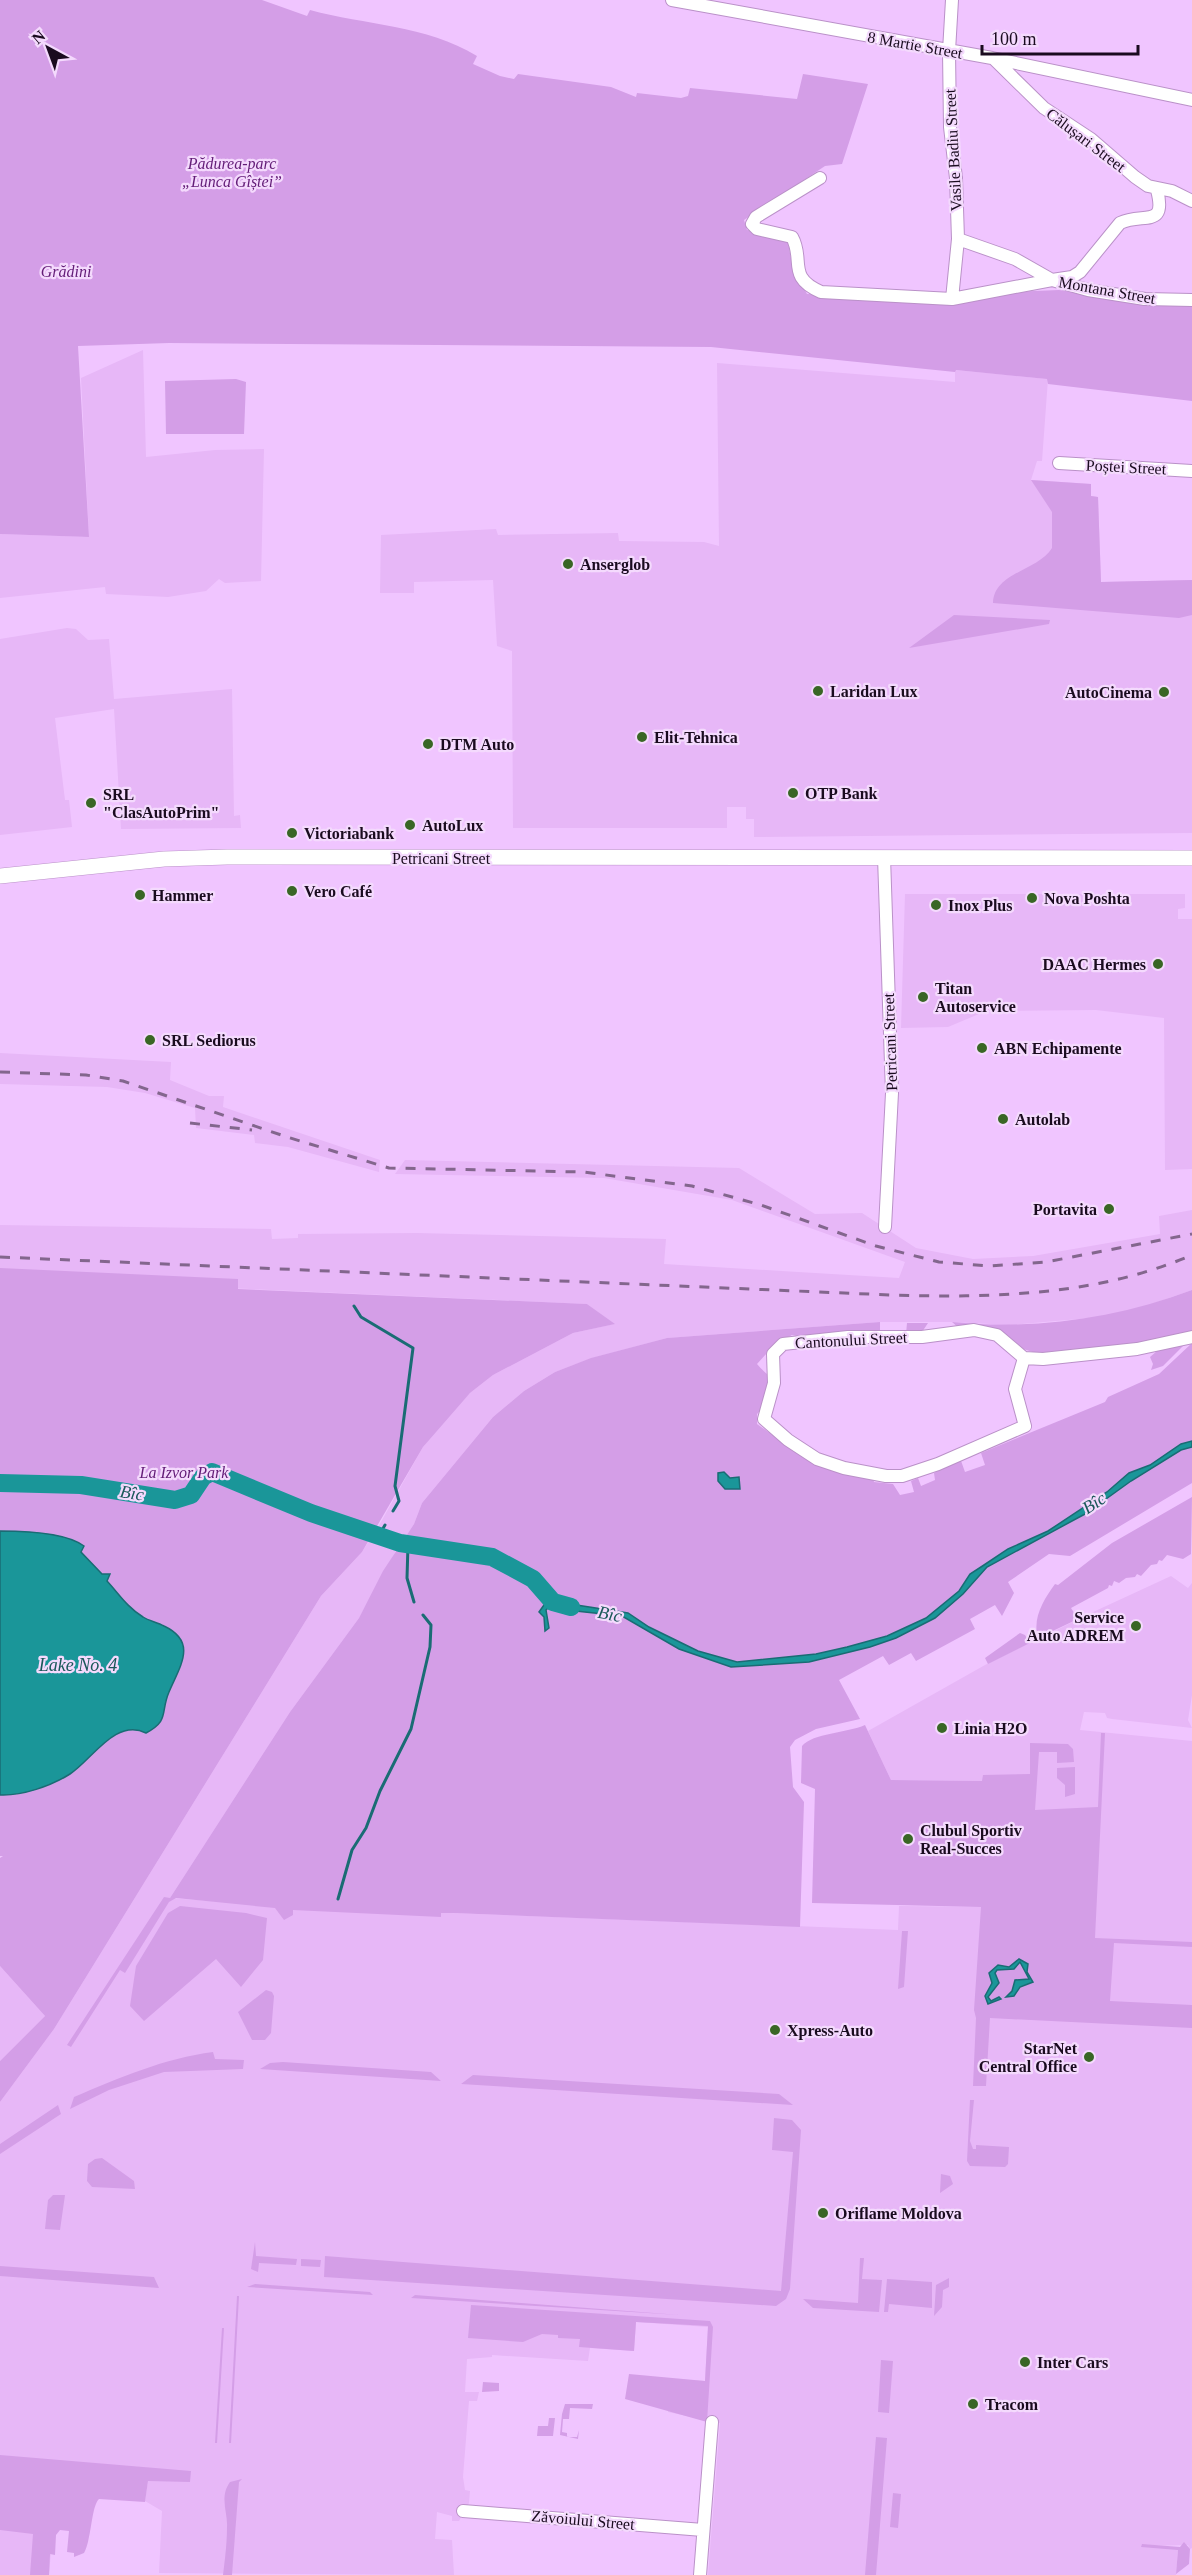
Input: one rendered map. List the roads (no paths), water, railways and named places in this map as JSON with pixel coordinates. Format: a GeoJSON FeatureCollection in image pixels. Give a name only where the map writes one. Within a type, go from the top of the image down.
{"type":"FeatureCollection","features":[{"type":"Feature","properties":{"kind":"main road","name":"Petricani Street"},"geometry":{"type":"LineString","coordinates":[[0,876],[164,859],[218,857],[1190,857]]}},
{"type":"Feature","properties":{"kind":"street","name":"8 Martie Street"},"geometry":{"type":"LineString","coordinates":[[672,0],[992,58],[1192,100]]}},
{"type":"Feature","properties":{"kind":"street","name":"Vasile Badiu Street"},"geometry":{"type":"LineString","coordinates":[[952,0],[949,51],[950,127],[956,178],[958,239],[952,299]]}},
{"type":"Feature","properties":{"kind":"street","name":"Călușari Street"},"geometry":{"type":"LineString","coordinates":[[992,58],[1044,108],[1091,139],[1135,177],[1157,189],[1172,191],[1192,201]]}},
{"type":"Feature","properties":{"kind":"street","name":"Montana Street"},"geometry":{"type":"LineString","coordinates":[[820,177],[756,217],[752,224],[757,229],[792,237],[796,264],[808,286],[830,294],[952,299],[1052,280],[1078,288],[1145,299],[1192,300]]}},
{"type":"Feature","properties":{"kind":"street"},"geometry":{"type":"LineString","coordinates":[[958,239],[1015,259],[1052,280],[1072,277],[1080,272],[1120,223],[1128,219],[1151,218],[1156,215],[1161,204],[1157,189]]}},
{"type":"Feature","properties":{"kind":"street","name":"Poștei Street"},"geometry":{"type":"LineString","coordinates":[[1059,463],[1192,471]]}},
{"type":"Feature","properties":{"kind":"street","name":"Petricani Street"},"geometry":{"type":"LineString","coordinates":[[884,856],[892,1093],[885,1227]]}},
{"type":"Feature","properties":{"kind":"street","name":"Cantonului Street"},"geometry":{"type":"LineString","coordinates":[[974,1330],[997,1335],[1024,1358],[1015,1389],[1025,1426],[938,1464],[902,1476],[867,1474],[817,1459],[788,1440],[764,1419],[774,1383],[773,1354],[783,1344],[848,1337],[922,1337],[974,1330]]}},
{"type":"Feature","properties":{"kind":"street"},"geometry":{"type":"LineString","coordinates":[[1024,1358],[1067,1358],[1137,1349],[1192,1338]]}},
{"type":"Feature","properties":{"kind":"street"},"geometry":{"type":"LineString","coordinates":[[700,2575],[712,2422]]}},
{"type":"Feature","properties":{"kind":"street","name":"Zăvoiului Street"},"geometry":{"type":"LineString","coordinates":[[463,2511],[703,2530]]}},
{"type":"Feature","properties":{"kind":"water"},"geometry":{"type":"Polygon","coordinates":[[[1192,1441],[1192,1447],[1181,1450],[1131,1481],[1085,1514],[987,1567],[963,1594],[935,1618],[896,1638],[870,1647],[809,1662],[731,1667],[679,1649],[622,1616],[557,1609],[550,1606],[546,1610],[549,1628],[545,1631],[544,1617],[539,1612],[549,1598],[557,1602],[628,1613],[649,1627],[698,1651],[737,1662],[816,1654],[847,1647],[887,1636],[926,1618],[959,1591],[970,1574],[1008,1549],[1048,1531],[1107,1492],[1129,1473],[1150,1465],[1181,1444],[1192,1441]]]}},
{"type":"Feature","properties":{"kind":"water"},"geometry":{"type":"Polygon","coordinates":[[[724,1472],[730,1478],[739,1477],[740,1489],[725,1489],[718,1481],[718,1473],[724,1472]]]}},
{"type":"Feature","properties":{"kind":"water","name":"Lake No. 4"},"geometry":{"type":"Polygon","coordinates":[[[0,1531],[55,1535],[76,1541],[84,1546],[81,1552],[102,1574],[110,1574],[107,1581],[128,1605],[148,1620],[174,1632],[181,1639],[183,1647],[181,1664],[166,1699],[163,1716],[154,1728],[146,1733],[135,1730],[124,1731],[105,1743],[70,1774],[45,1786],[9,1795],[0,1795],[0,1531]]]}},
{"type":"Feature","properties":{"kind":"water"},"geometry":{"type":"Polygon","coordinates":[[[1019,1959],[1028,1964],[1027,1972],[1033,1982],[1020,1987],[1014,1996],[1006,1997],[1012,1991],[1015,1980],[1029,1979],[1020,1962],[1014,1969],[997,1970],[995,1973],[999,1983],[988,1997],[991,2001],[999,1997],[1001,1999],[988,2004],[985,1996],[992,1983],[989,1973],[998,1965],[1009,1967],[1019,1959]]]}},
{"type":"Feature","properties":{"kind":"waterway"},"geometry":{"type":"LineString","coordinates":[[354,1306],[361,1317],[413,1348],[395,1486],[399,1501],[393,1511]]}},
{"type":"Feature","properties":{"kind":"waterway","name":"Bîc"},"geometry":{"type":"LineString","coordinates":[[0,1483],[81,1485],[175,1500],[191,1495],[203,1477],[212,1472],[311,1513],[400,1543],[492,1557],[533,1579],[553,1602],[571,1607]]}},
{"type":"Feature","properties":{"kind":"waterway"},"geometry":{"type":"LineString","coordinates":[[378,1537],[385,1525]]}},
{"type":"Feature","properties":{"kind":"waterway"},"geometry":{"type":"LineString","coordinates":[[408,1545],[407,1578],[414,1602]]}},
{"type":"Feature","properties":{"kind":"waterway"},"geometry":{"type":"LineString","coordinates":[[338,1899],[352,1850],[366,1828],[380,1791],[411,1729],[430,1647],[431,1625],[423,1615]]}},
{"type":"Feature","properties":{"kind":"railway"},"geometry":{"type":"LineString","coordinates":[[0,1072],[86,1075],[123,1081],[287,1137],[389,1168],[583,1172],[692,1186],[761,1205],[876,1246],[939,1262],[990,1266],[1046,1262],[1192,1234]]}},
{"type":"Feature","properties":{"kind":"railway"},"geometry":{"type":"LineString","coordinates":[[190,1123],[252,1130]]}},
{"type":"Feature","properties":{"kind":"railway"},"geometry":{"type":"LineString","coordinates":[[0,1257],[890,1295],[967,1296],[1044,1292],[1082,1286],[1156,1269],[1192,1255]]}},
{"type":"Feature","properties":{"kind":"place","name":"Anserglob"},"geometry":{"type":"Point","coordinates":[568,564]}},
{"type":"Feature","properties":{"kind":"place","name":"Laridan Lux"},"geometry":{"type":"Point","coordinates":[818,691]}},
{"type":"Feature","properties":{"kind":"place","name":"AutoCinema"},"geometry":{"type":"Point","coordinates":[1164,692]}},
{"type":"Feature","properties":{"kind":"place","name":"Elit-Tehnica"},"geometry":{"type":"Point","coordinates":[642,737]}},
{"type":"Feature","properties":{"kind":"place","name":"DTM Auto"},"geometry":{"type":"Point","coordinates":[428,744]}},
{"type":"Feature","properties":{"kind":"place","name":"OTP Bank"},"geometry":{"type":"Point","coordinates":[793,793]}},
{"type":"Feature","properties":{"kind":"place","name":"SRL \"ClasAutoPrim\""},"geometry":{"type":"Point","coordinates":[91,803]}},
{"type":"Feature","properties":{"kind":"place","name":"AutoLux"},"geometry":{"type":"Point","coordinates":[410,825]}},
{"type":"Feature","properties":{"kind":"place","name":"Victoriabank"},"geometry":{"type":"Point","coordinates":[292,833]}},
{"type":"Feature","properties":{"kind":"place","name":"Vero Café"},"geometry":{"type":"Point","coordinates":[292,891]}},
{"type":"Feature","properties":{"kind":"place","name":"Hammer"},"geometry":{"type":"Point","coordinates":[140,895]}},
{"type":"Feature","properties":{"kind":"place","name":"Nova Poshta"},"geometry":{"type":"Point","coordinates":[1032,898]}},
{"type":"Feature","properties":{"kind":"place","name":"Inox Plus"},"geometry":{"type":"Point","coordinates":[936,905]}},
{"type":"Feature","properties":{"kind":"place","name":"DAAC Hermes"},"geometry":{"type":"Point","coordinates":[1158,964]}},
{"type":"Feature","properties":{"kind":"place","name":"Titan Autoservice"},"geometry":{"type":"Point","coordinates":[923,997]}},
{"type":"Feature","properties":{"kind":"place","name":"SRL Sediorus"},"geometry":{"type":"Point","coordinates":[150,1040]}},
{"type":"Feature","properties":{"kind":"place","name":"ABN Echipamente"},"geometry":{"type":"Point","coordinates":[982,1048]}},
{"type":"Feature","properties":{"kind":"place","name":"Autolab"},"geometry":{"type":"Point","coordinates":[1003,1119]}},
{"type":"Feature","properties":{"kind":"place","name":"Portavita"},"geometry":{"type":"Point","coordinates":[1109,1209]}},
{"type":"Feature","properties":{"kind":"place","name":"Service Auto ADREM"},"geometry":{"type":"Point","coordinates":[1136,1626]}},
{"type":"Feature","properties":{"kind":"place","name":"Linia H2O"},"geometry":{"type":"Point","coordinates":[942,1728]}},
{"type":"Feature","properties":{"kind":"place","name":"Clubul Sportiv Real-Succes"},"geometry":{"type":"Point","coordinates":[908,1839]}},
{"type":"Feature","properties":{"kind":"place","name":"Xpress-Auto"},"geometry":{"type":"Point","coordinates":[775,2030]}},
{"type":"Feature","properties":{"kind":"place","name":"StarNet Central Office"},"geometry":{"type":"Point","coordinates":[1089,2057]}},
{"type":"Feature","properties":{"kind":"place","name":"Oriflame Moldova"},"geometry":{"type":"Point","coordinates":[823,2213]}},
{"type":"Feature","properties":{"kind":"place","name":"Inter Cars"},"geometry":{"type":"Point","coordinates":[1025,2362]}},
{"type":"Feature","properties":{"kind":"place","name":"Tracom"},"geometry":{"type":"Point","coordinates":[973,2404]}},
{"type":"Feature","properties":{"kind":"park label","name":"Pădurea-parc „Lunca Gîștei”"},"geometry":{"type":"Point","coordinates":[232,172]}},
{"type":"Feature","properties":{"kind":"park label","name":"Grădini"},"geometry":{"type":"Point","coordinates":[66,271]}},
{"type":"Feature","properties":{"kind":"park label","name":"La Izvor Park"},"geometry":{"type":"Point","coordinates":[184,1472]}}]}
